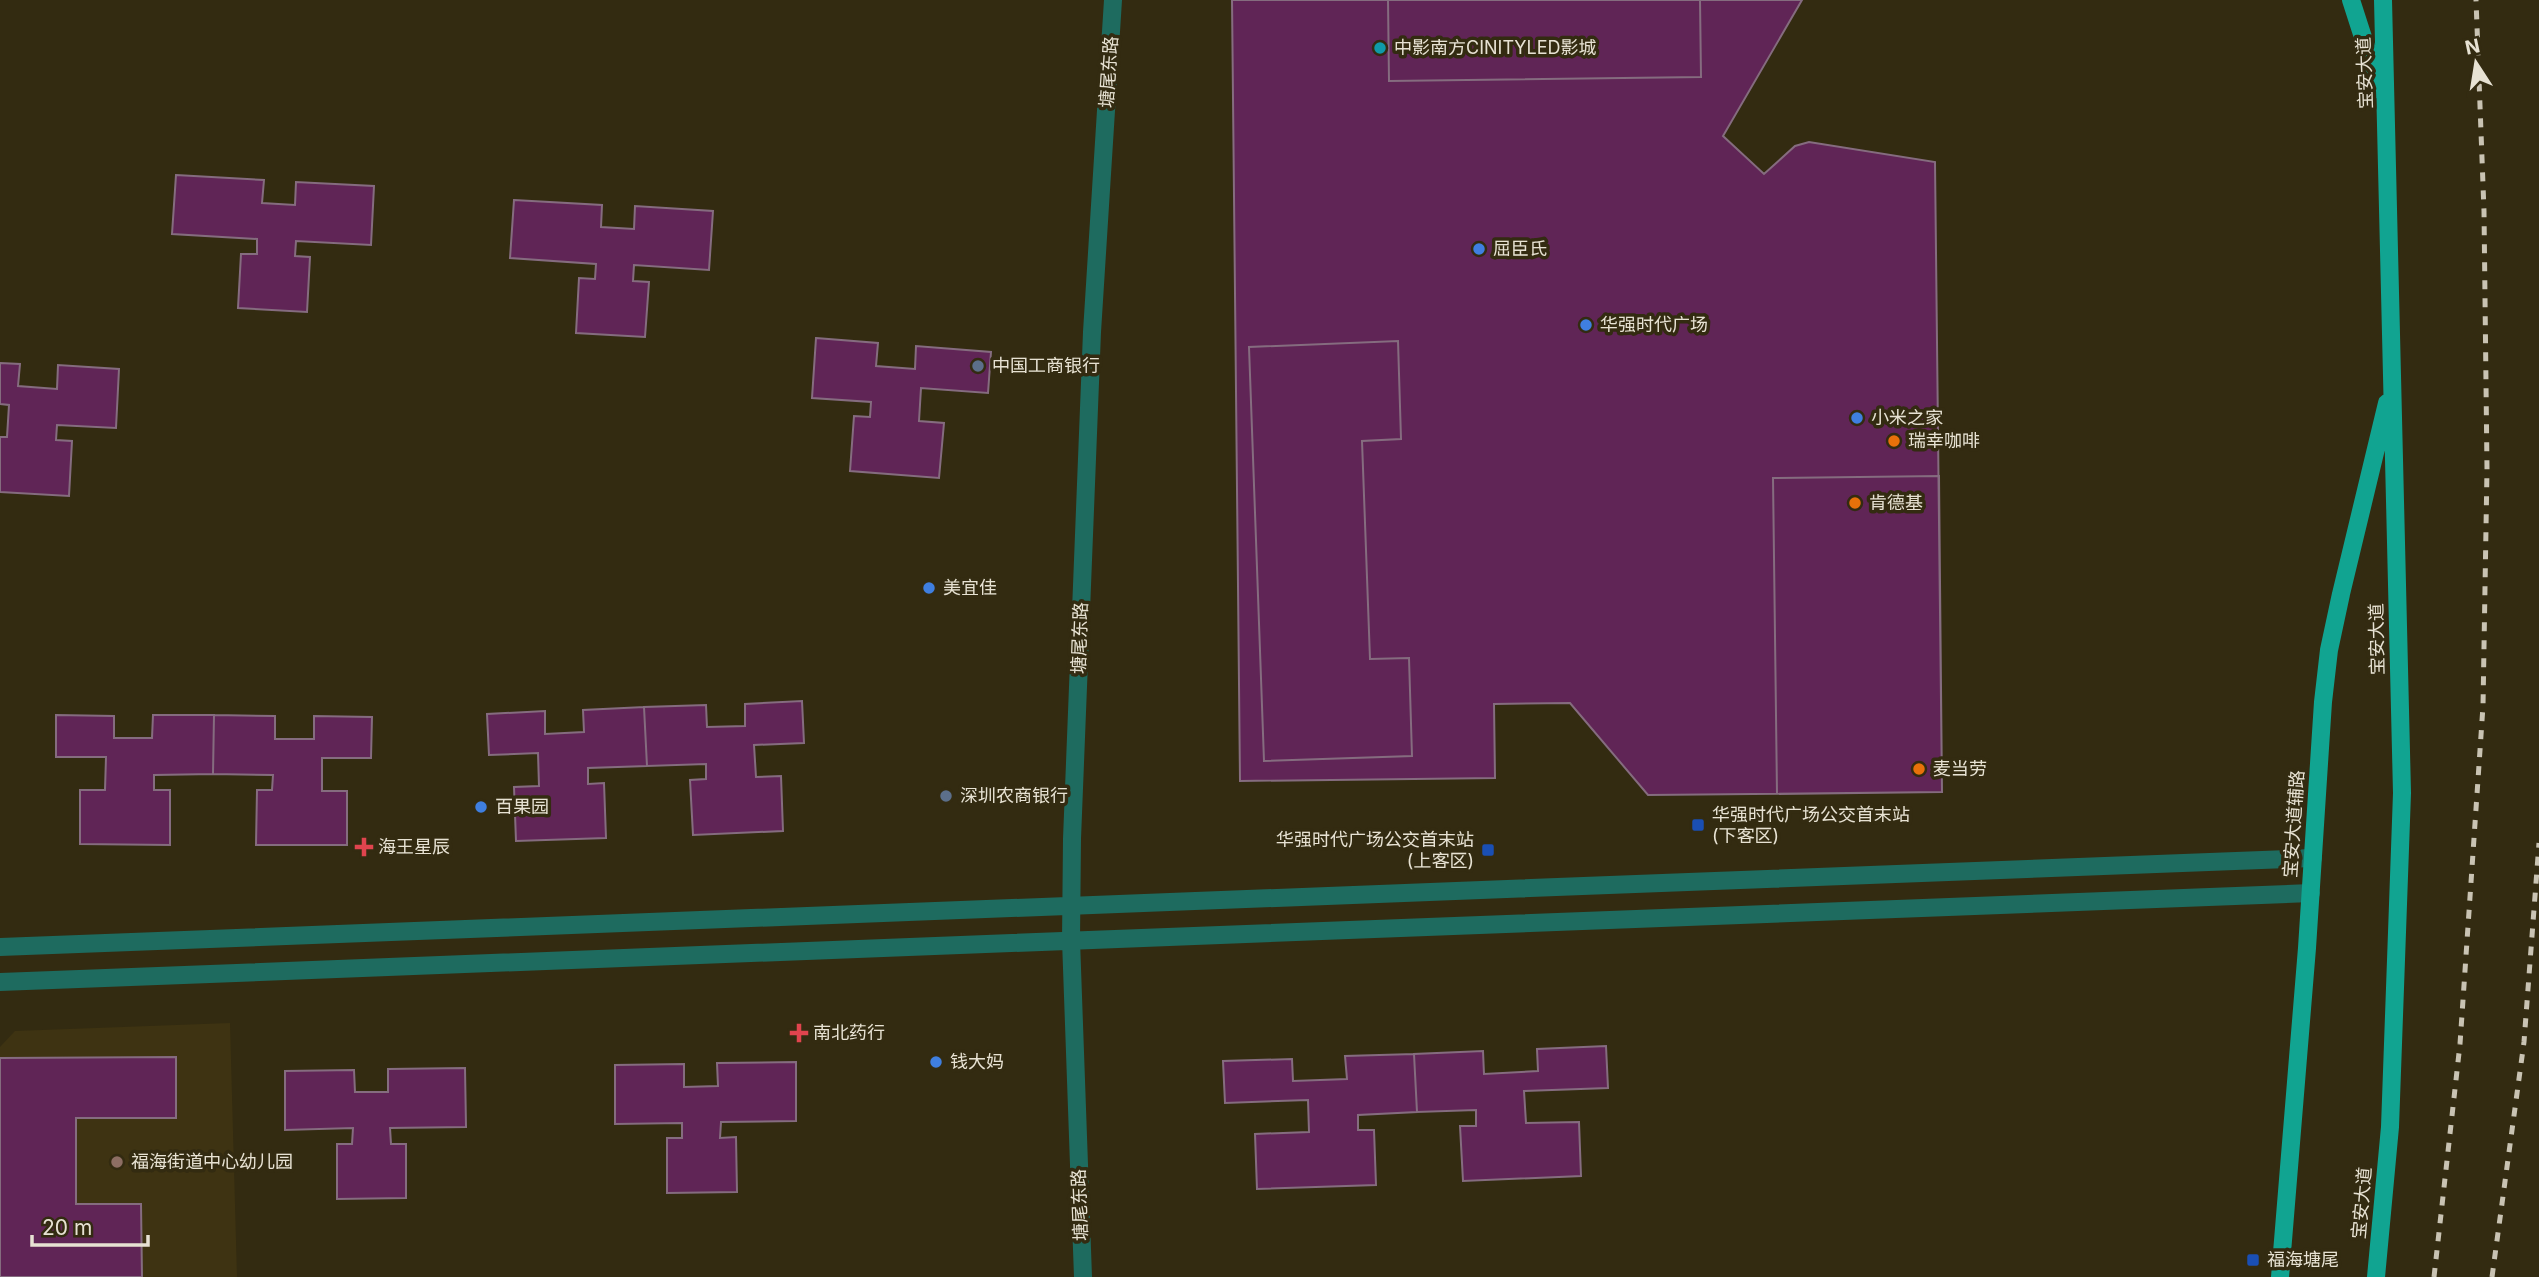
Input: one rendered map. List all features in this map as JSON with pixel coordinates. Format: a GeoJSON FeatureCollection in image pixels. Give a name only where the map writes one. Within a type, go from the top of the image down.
{"type":"FeatureCollection","features":[{"type":"Feature","properties":{"kind":"main road"},"geometry":{"type":"LineString","coordinates":[[2351,0],[2387,116]]}},
{"type":"Feature","properties":{"kind":"main road","name":"宝安大道"},"geometry":{"type":"LineString","coordinates":[[2376,1277],[2390,1127],[2402,793],[2384,0]]}},
{"type":"Feature","properties":{"kind":"main road","name":"宝安大道辅路"},"geometry":{"type":"LineString","coordinates":[[2280,1277],[2291,1166],[2323,702],[2329,650],[2392,380]]}},
{"type":"Feature","properties":{"kind":"street","name":"塘尾东路"},"geometry":{"type":"LineString","coordinates":[[1083,1277],[1071,940],[1072,839],[1092,332],[1113,0]]}},
{"type":"Feature","properties":{"kind":"street"},"geometry":{"type":"LineString","coordinates":[[0,947],[2313,858]]}},
{"type":"Feature","properties":{"kind":"street"},"geometry":{"type":"LineString","coordinates":[[0,982],[2311,893]]}},
{"type":"Feature","properties":{"kind":"shaded area","name":"福海街道中心幼儿园"},"geometry":{"type":"Polygon","coordinates":[[[230,1023],[237,1277],[0,1277],[0,1047],[15,1031],[230,1023]]]}},
{"type":"Feature","properties":{"kind":"building","name":"华强时代广场"},"geometry":{"type":"Polygon","coordinates":[[[1232,0],[1802,0],[1723,136],[1764,174],[1795,146],[1809,142],[1935,162],[1942,792],[1648,795],[1570,703],[1494,704],[1495,778],[1240,781],[1232,0]]]}},
{"type":"Feature","properties":{"kind":"building"},"geometry":{"type":"Polygon","coordinates":[[[1388,0],[1700,0],[1701,77],[1389,81],[1388,0]]]}},
{"type":"Feature","properties":{"kind":"building"},"geometry":{"type":"Polygon","coordinates":[[[176,175],[264,180],[262,203],[295,205],[296,182],[374,186],[371,245],[296,241],[295,256],[310,257],[307,312],[238,308],[241,254],[257,254],[257,239],[172,234],[176,175]]]}},
{"type":"Feature","properties":{"kind":"building"},"geometry":{"type":"Polygon","coordinates":[[[514,200],[602,205],[601,227],[634,229],[635,206],[713,211],[709,270],[634,265],[633,281],[649,282],[645,337],[576,333],[579,278],[595,279],[596,264],[510,258],[514,200]]]}},
{"type":"Feature","properties":{"kind":"building"},"geometry":{"type":"Polygon","coordinates":[[[816,338],[878,343],[876,366],[915,369],[916,346],[991,352],[988,393],[921,388],[919,421],[944,423],[939,478],[850,471],[854,416],[870,417],[871,402],[812,398],[816,338]]]}},
{"type":"Feature","properties":{"kind":"building"},"geometry":{"type":"Polygon","coordinates":[[[1398,341],[1401,439],[1362,441],[1370,659],[1409,658],[1412,756],[1264,761],[1249,347],[1398,341]]]}},
{"type":"Feature","properties":{"kind":"building"},"geometry":{"type":"Polygon","coordinates":[[[0,363],[20,364],[18,386],[57,389],[58,365],[119,369],[116,428],[57,425],[56,440],[72,441],[69,496],[0,492],[0,437],[7,437],[9,405],[0,404],[0,363]]]}},
{"type":"Feature","properties":{"kind":"building"},"geometry":{"type":"Polygon","coordinates":[[[1939,476],[1942,792],[1777,794],[1773,478],[1939,476]]]}},
{"type":"Feature","properties":{"kind":"building"},"geometry":{"type":"Polygon","coordinates":[[[802,701],[804,743],[754,745],[756,777],[781,776],[783,831],[693,835],[690,780],[706,779],[706,764],[647,766],[644,707],[706,705],[707,727],[745,726],[745,704],[802,701]]]}},
{"type":"Feature","properties":{"kind":"building"},"geometry":{"type":"Polygon","coordinates":[[[644,707],[647,766],[588,768],[588,784],[604,783],[606,838],[516,841],[514,787],[539,786],[538,753],[489,755],[487,714],[545,711],[545,734],[584,732],[583,710],[644,707]]]}},
{"type":"Feature","properties":{"kind":"building"},"geometry":{"type":"Polygon","coordinates":[[[56,715],[114,716],[114,738],[152,738],[153,715],[214,715],[213,774],[154,775],[154,790],[170,790],[170,845],[80,844],[80,790],[105,790],[106,757],[56,757],[56,715]]]}},
{"type":"Feature","properties":{"kind":"building"},"geometry":{"type":"Polygon","coordinates":[[[214,715],[275,716],[275,739],[314,739],[314,716],[372,717],[371,758],[322,758],[322,791],[347,791],[347,845],[256,845],[257,790],[272,790],[273,775],[213,774],[214,715]]]}},
{"type":"Feature","properties":{"kind":"building"},"geometry":{"type":"Polygon","coordinates":[[[1606,1046],[1608,1088],[1524,1091],[1526,1123],[1579,1122],[1581,1176],[1463,1181],[1460,1126],[1476,1126],[1476,1110],[1417,1112],[1414,1054],[1483,1051],[1484,1074],[1538,1071],[1537,1049],[1606,1046]]]}},
{"type":"Feature","properties":{"kind":"building"},"geometry":{"type":"Polygon","coordinates":[[[1414,1054],[1417,1112],[1358,1115],[1358,1130],[1374,1130],[1376,1185],[1257,1189],[1255,1134],[1309,1132],[1308,1100],[1225,1103],[1223,1061],[1292,1059],[1293,1081],[1347,1079],[1345,1056],[1414,1054]]]}},
{"type":"Feature","properties":{"kind":"building"},"geometry":{"type":"Polygon","coordinates":[[[176,1057],[176,1118],[76,1118],[76,1204],[141,1204],[142,1277],[0,1277],[0,1058],[176,1057]]]}},
{"type":"Feature","properties":{"kind":"building"},"geometry":{"type":"Polygon","coordinates":[[[796,1062],[796,1121],[721,1122],[720,1138],[736,1137],[737,1192],[667,1193],[667,1138],[682,1138],[682,1123],[615,1124],[615,1065],[684,1064],[684,1087],[718,1086],[717,1063],[796,1062]]]}},
{"type":"Feature","properties":{"kind":"building"},"geometry":{"type":"Polygon","coordinates":[[[465,1068],[466,1127],[390,1128],[391,1144],[406,1144],[406,1198],[337,1199],[337,1144],[352,1144],[353,1128],[285,1130],[285,1071],[354,1070],[355,1092],[388,1092],[388,1069],[465,1068]]]}},
{"type":"Feature","properties":{"kind":"railway"},"geometry":{"type":"LineString","coordinates":[[2434,1277],[2460,1044],[2483,706],[2487,469],[2484,211],[2476,0]]}},
{"type":"Feature","properties":{"kind":"railway"},"geometry":{"type":"LineString","coordinates":[[2492,1277],[2524,1042],[2539,843]]}},
{"type":"Feature","properties":{"kind":"place","name":"中影南方CINITYLED影城"},"geometry":{"type":"Point","coordinates":[1380,48]}},
{"type":"Feature","properties":{"kind":"place","name":"屈臣氏"},"geometry":{"type":"Point","coordinates":[1479,249]}},
{"type":"Feature","properties":{"kind":"place","name":"华强时代广场"},"geometry":{"type":"Point","coordinates":[1586,325]}},
{"type":"Feature","properties":{"kind":"place","name":"中国工商银行"},"geometry":{"type":"Point","coordinates":[978,366]}},
{"type":"Feature","properties":{"kind":"place","name":"小米之家"},"geometry":{"type":"Point","coordinates":[1857,418]}},
{"type":"Feature","properties":{"kind":"place","name":"瑞幸咖啡"},"geometry":{"type":"Point","coordinates":[1894,441]}},
{"type":"Feature","properties":{"kind":"place","name":"肯德基"},"geometry":{"type":"Point","coordinates":[1855,503]}},
{"type":"Feature","properties":{"kind":"place","name":"美宜佳"},"geometry":{"type":"Point","coordinates":[929,588]}},
{"type":"Feature","properties":{"kind":"place","name":"麦当劳"},"geometry":{"type":"Point","coordinates":[1919,769]}},
{"type":"Feature","properties":{"kind":"place","name":"深圳农商银行"},"geometry":{"type":"Point","coordinates":[946,796]}},
{"type":"Feature","properties":{"kind":"place","name":"百果园"},"geometry":{"type":"Point","coordinates":[481,807]}},
{"type":"Feature","properties":{"kind":"place","name":"华强时代广场公交首末站 (下客区)"},"geometry":{"type":"Point","coordinates":[1698,825]}},
{"type":"Feature","properties":{"kind":"place","name":"海王星辰"},"geometry":{"type":"Point","coordinates":[364,847]}},
{"type":"Feature","properties":{"kind":"place","name":"华强时代广场公交首末站 (上客区)"},"geometry":{"type":"Point","coordinates":[1488,850]}},
{"type":"Feature","properties":{"kind":"place","name":"南北药行"},"geometry":{"type":"Point","coordinates":[799,1033]}},
{"type":"Feature","properties":{"kind":"place","name":"钱大妈"},"geometry":{"type":"Point","coordinates":[936,1062]}},
{"type":"Feature","properties":{"kind":"place","name":"福海街道中心幼儿园"},"geometry":{"type":"Point","coordinates":[117,1162]}},
{"type":"Feature","properties":{"kind":"place","name":"福海塘尾"},"geometry":{"type":"Point","coordinates":[2253,1260]}}]}
